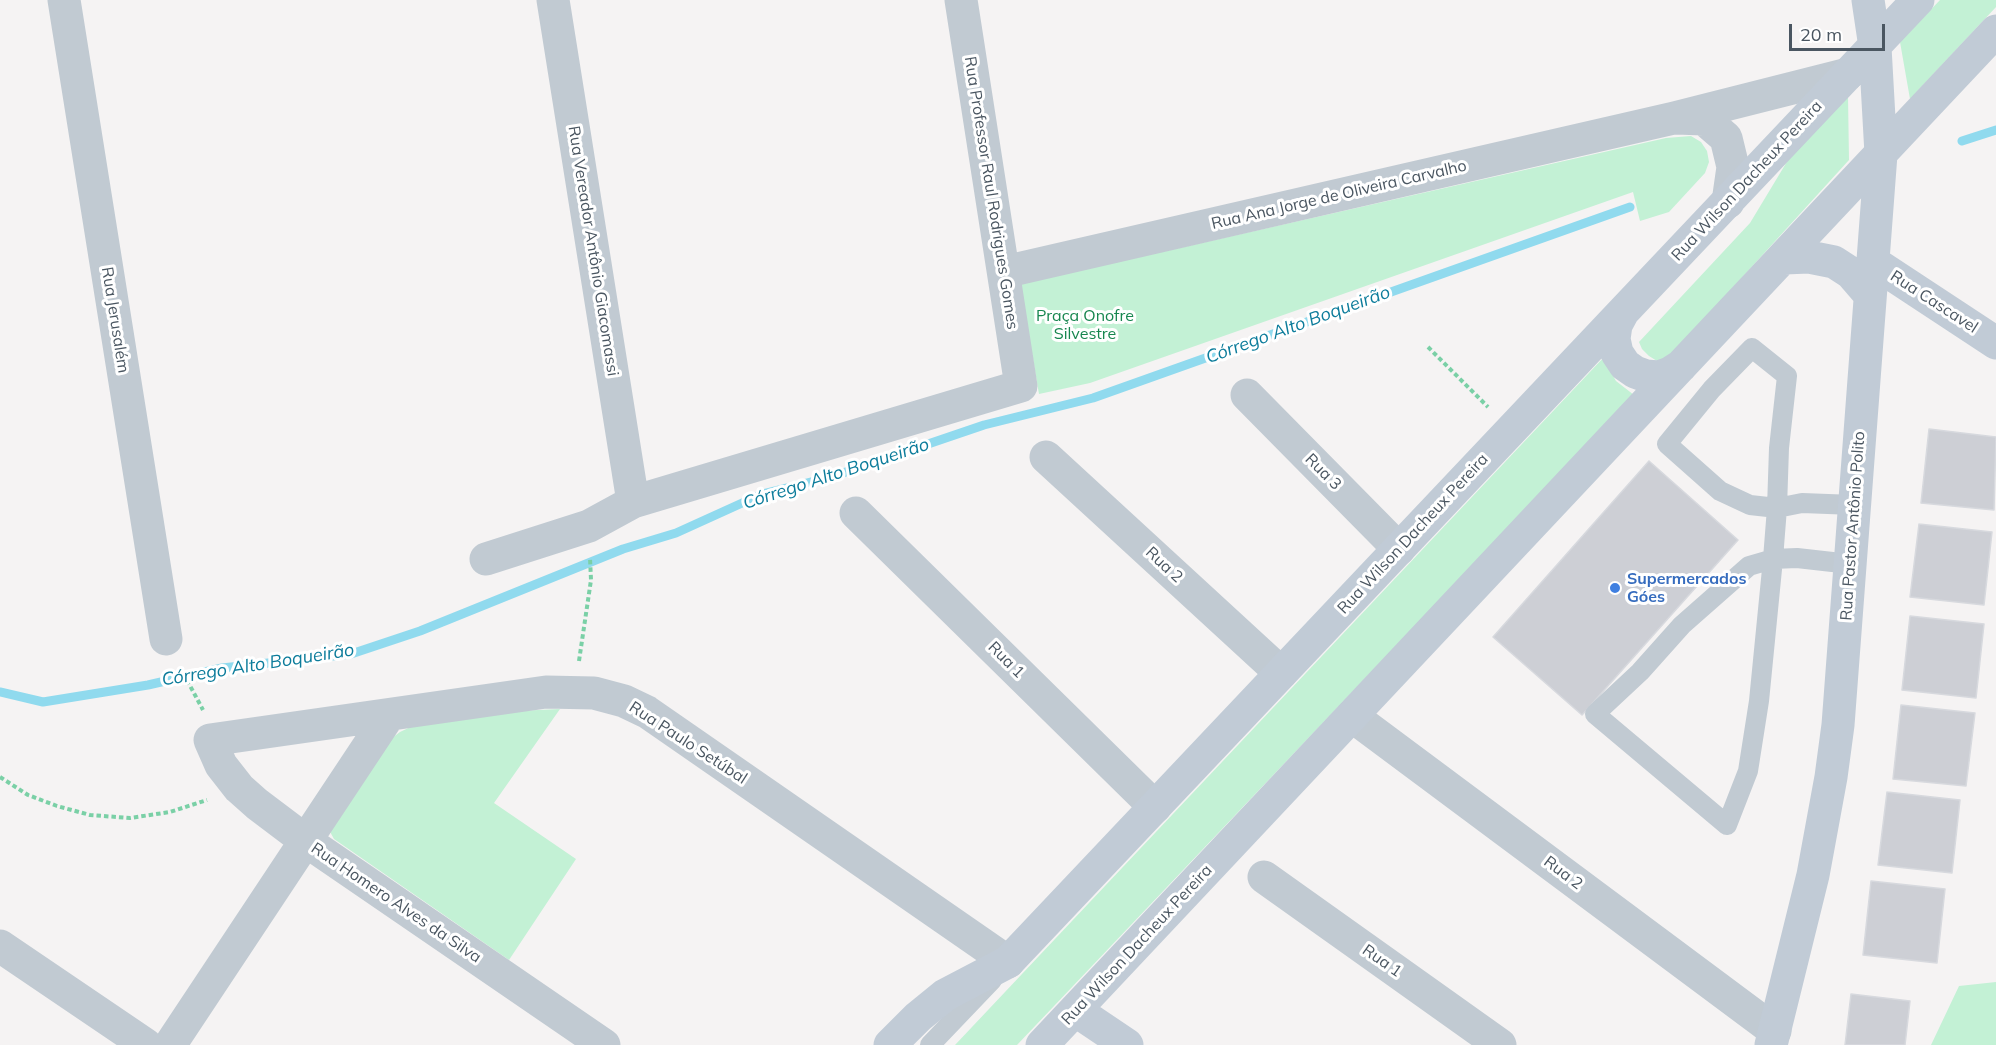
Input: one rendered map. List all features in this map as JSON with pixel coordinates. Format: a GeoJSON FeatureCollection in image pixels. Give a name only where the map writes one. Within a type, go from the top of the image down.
{"type":"FeatureCollection","features":[{"type":"Feature","properties":{"kind":"main road","name":"Rua Pastor Antônio Polito"},"geometry":{"type":"LineString","coordinates":[[1773,1038],[1813,875],[1831,777],[1839,714],[1881,154],[1875,46],[1868,0]]}},
{"type":"Feature","properties":{"kind":"main road","name":"Rua Wilson Dacheux Pereira"},"geometry":{"type":"LineString","coordinates":[[890,1045],[918,1017],[945,995],[1008,962],[1918,0]]}},
{"type":"Feature","properties":{"kind":"main road","name":"Rua Wilson Dacheux Pereira"},"geometry":{"type":"LineString","coordinates":[[1042,1045],[1996,32]]}},
{"type":"Feature","properties":{"kind":"main road"},"geometry":{"type":"LineString","coordinates":[[1784,258],[1809,257],[1833,262],[1851,273],[1870,295]]}},
{"type":"Feature","properties":{"kind":"main road","name":"Rua Cascavel"},"geometry":{"type":"LineString","coordinates":[[1873,262],[1996,343]]}},
{"type":"Feature","properties":{"kind":"main road"},"geometry":{"type":"LineString","coordinates":[[1623,312],[1616,325],[1614,339],[1617,353],[1625,365],[1635,372],[1653,377],[1670,373],[1681,366]]}},
{"type":"Feature","properties":{"kind":"main road"},"geometry":{"type":"LineString","coordinates":[[1075,1010],[1127,1045]]}},
{"type":"Feature","properties":{"kind":"street","name":"Rua Jerusalém"},"geometry":{"type":"LineString","coordinates":[[64,0],[166,639]]}},
{"type":"Feature","properties":{"kind":"street","name":"Rua Vereador Antônio Giacomassi"},"geometry":{"type":"LineString","coordinates":[[553,0],[633,502]]}},
{"type":"Feature","properties":{"kind":"street","name":"Rua Professor Raul Rodrigues Gomes"},"geometry":{"type":"LineString","coordinates":[[633,502],[1021,386],[961,0]]}},
{"type":"Feature","properties":{"kind":"street","name":"Rua Ana Jorge de Oliveira Carvalho"},"geometry":{"type":"LineString","coordinates":[[1004,272],[1674,118],[1848,74]]}},
{"type":"Feature","properties":{"kind":"street","name":"Rua Ana Jorge de Oliveira Carvalho"},"geometry":{"type":"LineString","coordinates":[[1674,118],[1704,119],[1726,138],[1732,167],[1728,202]]}},
{"type":"Feature","properties":{"kind":"street","name":"Rua 3"},"geometry":{"type":"LineString","coordinates":[[1246,395],[1399,549]]}},
{"type":"Feature","properties":{"kind":"street","name":"Rua 2"},"geometry":{"type":"LineString","coordinates":[[1046,457],[1281,674]]}},
{"type":"Feature","properties":{"kind":"street"},"geometry":{"type":"LineString","coordinates":[[486,559],[589,526],[633,502]]}},
{"type":"Feature","properties":{"kind":"street","name":"Rua 1"},"geometry":{"type":"LineString","coordinates":[[856,513],[1155,807]]}},
{"type":"Feature","properties":{"kind":"street","name":"Rua Paulo Setúbal"},"geometry":{"type":"LineString","coordinates":[[206,725],[389,714],[546,692],[594,693],[624,701],[647,712],[1008,962]]}},
{"type":"Feature","properties":{"kind":"street"},"geometry":{"type":"LineString","coordinates":[[170,1045],[389,714]]}},
{"type":"Feature","properties":{"kind":"street","name":"Rua 2"},"geometry":{"type":"LineString","coordinates":[[1352,716],[1773,1038]]}},
{"type":"Feature","properties":{"kind":"street","name":"Rua Homero Alves da Silva"},"geometry":{"type":"LineString","coordinates":[[206,725],[221,765],[239,788],[306,841],[604,1045]]}},
{"type":"Feature","properties":{"kind":"street","name":"Rua 1"},"geometry":{"type":"LineString","coordinates":[[1264,877],[1500,1045]]}},
{"type":"Feature","properties":{"kind":"street"},"geometry":{"type":"LineString","coordinates":[[0,946],[147,1045]]}},
{"type":"Feature","properties":{"kind":"lane"},"geometry":{"type":"LineString","coordinates":[[1850,564],[1800,558],[1773,559],[1749,566],[1682,625],[1640,672],[1595,714],[1727,825],[1748,771],[1759,701],[1773,559],[1777,508],[1779,448],[1787,376],[1752,348],[1712,389],[1667,444],[1720,491],[1750,505],[1777,508],[1802,503],[1854,505]]}},
{"type":"Feature","properties":{"kind":"lane"},"geometry":{"type":"LineString","coordinates":[[930,1045],[1008,962]]}},
{"type":"Feature","properties":{"kind":"path"},"geometry":{"type":"LineString","coordinates":[[1428,346],[1512,430]]}},
{"type":"Feature","properties":{"kind":"path"},"geometry":{"type":"LineString","coordinates":[[574,691],[591,580]]}},
{"type":"Feature","properties":{"kind":"path"},"geometry":{"type":"LineString","coordinates":[[166,639],[206,725]]}},
{"type":"Feature","properties":{"kind":"path"},"geometry":{"type":"LineString","coordinates":[[0,777],[28,795],[57,806],[90,815],[130,818],[170,812],[239,788]]}},
{"type":"Feature","properties":{"kind":"green space"},"geometry":{"type":"Polygon","coordinates":[[[1940,0],[1996,0],[1996,7],[1910,99],[1900,42],[1940,0]]]}},
{"type":"Feature","properties":{"kind":"green space"},"geometry":{"type":"Polygon","coordinates":[[[1848,96],[1849,160],[1666,361],[1657,361],[1649,356],[1639,342],[1750,223],[1788,160],[1848,96]]]}},
{"type":"Feature","properties":{"kind":"green space","name":"Praça Onofre Silvestre"},"geometry":{"type":"Polygon","coordinates":[[[1691,136],[1701,142],[1707,151],[1709,162],[1705,173],[1669,212],[1640,221],[1633,192],[1090,383],[1039,394],[1020,284],[1666,138],[1691,136]]]}},
{"type":"Feature","properties":{"kind":"green space"},"geometry":{"type":"Polygon","coordinates":[[[1605,356],[1616,381],[1634,395],[1017,1045],[955,1045],[1605,356]]]}},
{"type":"Feature","properties":{"kind":"green space"},"geometry":{"type":"Polygon","coordinates":[[[560,709],[494,803],[576,859],[509,960],[334,839],[329,830],[376,750],[400,732],[425,720],[450,714],[560,709]]]}},
{"type":"Feature","properties":{"kind":"green space"},"geometry":{"type":"Polygon","coordinates":[[[1996,982],[1996,1045],[1931,1045],[1959,986],[1996,982]]]}},
{"type":"Feature","properties":{"kind":"building"},"geometry":{"type":"Polygon","coordinates":[[[1929,429],[1996,437],[1994,510],[1921,503],[1929,429]]]}},
{"type":"Feature","properties":{"kind":"building","name":"Supermercados Góes"},"geometry":{"type":"Polygon","coordinates":[[[1649,461],[1738,540],[1582,715],[1493,637],[1649,461]]]}},
{"type":"Feature","properties":{"kind":"building"},"geometry":{"type":"Polygon","coordinates":[[[1919,524],[1992,532],[1984,605],[1910,597],[1919,524]]]}},
{"type":"Feature","properties":{"kind":"building"},"geometry":{"type":"Polygon","coordinates":[[[1910,616],[1984,624],[1976,698],[1902,690],[1910,616]]]}},
{"type":"Feature","properties":{"kind":"building"},"geometry":{"type":"Polygon","coordinates":[[[1901,705],[1975,713],[1966,786],[1893,779],[1901,705]]]}},
{"type":"Feature","properties":{"kind":"building"},"geometry":{"type":"Polygon","coordinates":[[[1887,792],[1960,800],[1952,873],[1878,865],[1887,792]]]}},
{"type":"Feature","properties":{"kind":"building"},"geometry":{"type":"Polygon","coordinates":[[[1871,881],[1945,889],[1937,963],[1863,955],[1871,881]]]}},
{"type":"Feature","properties":{"kind":"building"},"geometry":{"type":"Polygon","coordinates":[[[1851,994],[1910,1001],[1905,1045],[1845,1045],[1851,994]]]}},
{"type":"Feature","properties":{"kind":"waterway","name":"Córrego Alto Boqueirão"},"geometry":{"type":"LineString","coordinates":[[1962,141],[1996,130]]}},
{"type":"Feature","properties":{"kind":"waterway","name":"Córrego Alto Boqueirão"},"geometry":{"type":"LineString","coordinates":[[0,692],[43,702],[148,685],[222,668],[351,654],[420,631],[623,549],[676,533],[762,494],[831,477],[984,425],[1093,398],[1630,207]]}},
{"type":"Feature","properties":{"kind":"place","name":"Supermercados Góes"},"geometry":{"type":"Point","coordinates":[1615,588]}}]}
